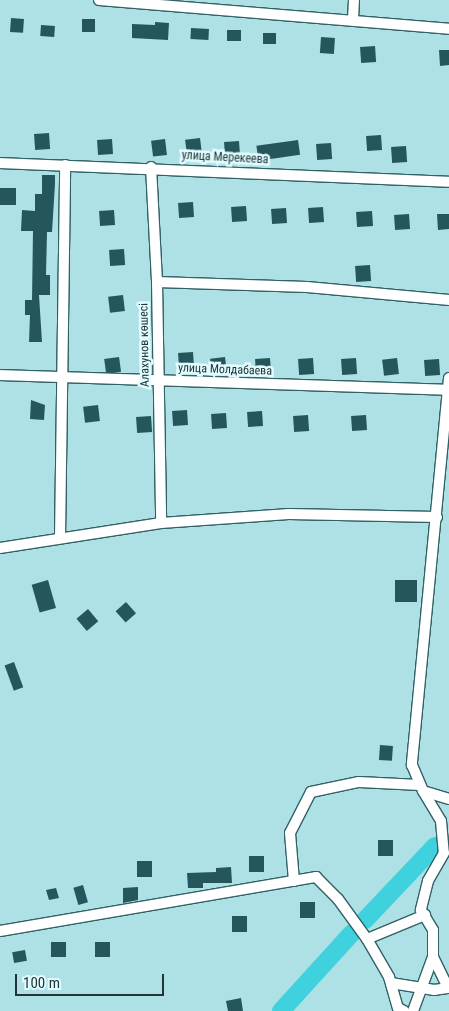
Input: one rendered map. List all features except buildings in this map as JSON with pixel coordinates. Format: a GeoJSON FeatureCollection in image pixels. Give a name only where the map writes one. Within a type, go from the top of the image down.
{"type":"FeatureCollection","features":[{"type":"Feature","properties":{"kind":"street"},"geometry":{"type":"LineString","coordinates":[[99,0],[163,1],[449,29]]}},
{"type":"Feature","properties":{"kind":"street"},"geometry":{"type":"LineString","coordinates":[[353,19],[354,0]]}},
{"type":"Feature","properties":{"kind":"street","name":"улица Мерекеева"},"geometry":{"type":"LineString","coordinates":[[0,163],[151,167],[449,182]]}},
{"type":"Feature","properties":{"kind":"street"},"geometry":{"type":"LineString","coordinates":[[60,538],[60,376],[65,165]]}},
{"type":"Feature","properties":{"kind":"street","name":"Алахунов көшесі"},"geometry":{"type":"LineString","coordinates":[[151,167],[157,282],[161,523]]}},
{"type":"Feature","properties":{"kind":"street"},"geometry":{"type":"LineString","coordinates":[[157,282],[307,287],[449,300]]}},
{"type":"Feature","properties":{"kind":"street","name":"улица Молдабаева"},"geometry":{"type":"LineString","coordinates":[[0,375],[448,390]]}},
{"type":"Feature","properties":{"kind":"street"},"geometry":{"type":"LineString","coordinates":[[413,1011],[433,956],[434,930],[421,910],[428,881],[444,853],[441,821],[422,788],[412,765],[449,378]]}},
{"type":"Feature","properties":{"kind":"street"},"geometry":{"type":"LineString","coordinates":[[0,548],[161,523],[289,514],[437,517]]}},
{"type":"Feature","properties":{"kind":"street"},"geometry":{"type":"LineString","coordinates":[[294,880],[290,833],[311,792],[359,782],[422,788],[449,799]]}},
{"type":"Feature","properties":{"kind":"street"},"geometry":{"type":"LineString","coordinates":[[0,931],[316,877],[338,899],[367,939],[391,983],[398,1008],[404,1011]]}},
{"type":"Feature","properties":{"kind":"street"},"geometry":{"type":"LineString","coordinates":[[367,939],[424,915]]}},
{"type":"Feature","properties":{"kind":"street"},"geometry":{"type":"LineString","coordinates":[[391,983],[420,988],[449,988],[433,956]]}},
{"type":"Feature","properties":{"kind":"waterway"},"geometry":{"type":"LineString","coordinates":[[365,920],[435,846]]}},
{"type":"Feature","properties":{"kind":"waterway"},"geometry":{"type":"LineString","coordinates":[[281,1011],[352,933]]}}]}
